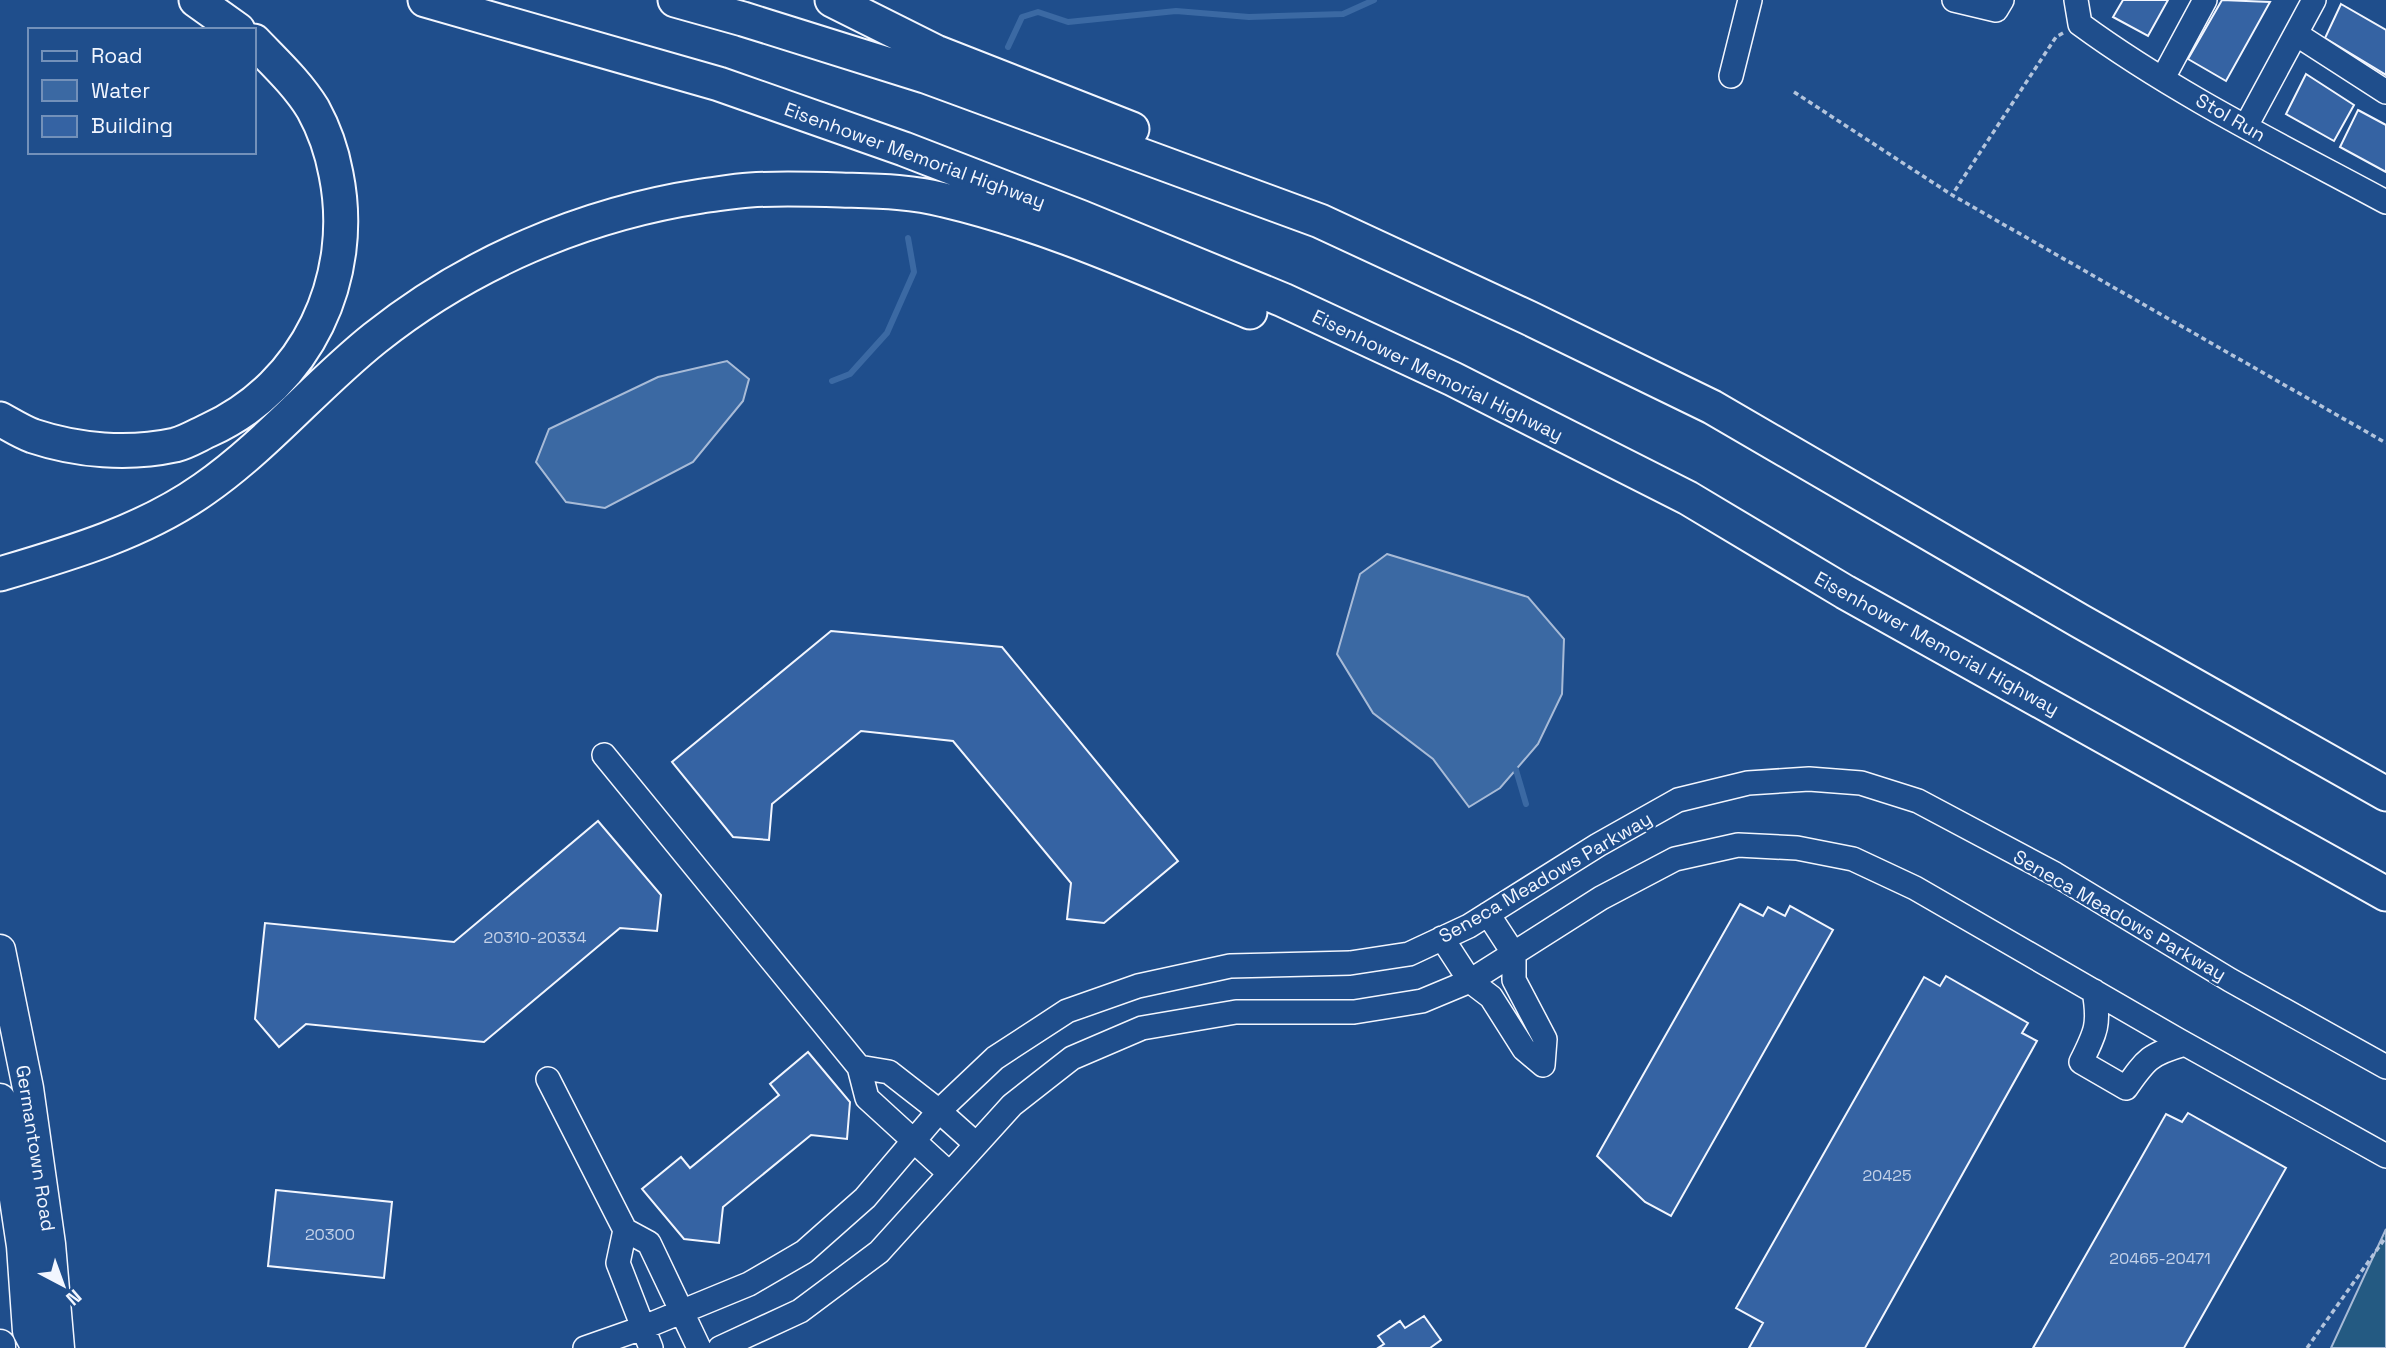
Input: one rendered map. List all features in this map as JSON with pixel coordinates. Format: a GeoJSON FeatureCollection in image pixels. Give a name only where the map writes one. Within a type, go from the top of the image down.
{"type":"FeatureCollection","features":[{"type":"Feature","properties":{"kind":"highway"},"geometry":{"type":"LineString","coordinates":[[196,0],[235,28]]}},
{"type":"Feature","properties":{"kind":"highway","name":"Eisenhower Memorial Highway"},"geometry":{"type":"LineString","coordinates":[[425,0],[719,84],[904,149],[1283,300],[1453,379],[1688,498],[1845,592],[2386,894]]}},
{"type":"Feature","properties":{"kind":"highway"},"geometry":{"type":"LineString","coordinates":[[675,0],[925,76],[1320,221]]}},
{"type":"Feature","properties":{"kind":"highway"},"geometry":{"type":"LineString","coordinates":[[832,0],[936,52],[1121,124],[1712,407],[2068,614],[2386,794]]}},
{"type":"Feature","properties":{"kind":"highway"},"geometry":{"type":"LineString","coordinates":[[0,419],[32,435],[76,448],[136,450],[177,444],[225,422],[259,399],[288,371],[312,335],[332,290],[341,251],[342,201],[332,155],[314,111],[289,76],[256,43]]}},
{"type":"Feature","properties":{"kind":"highway"},"geometry":{"type":"LineString","coordinates":[[0,574],[116,536],[166,513],[241,461],[374,338],[425,301],[472,273],[540,241],[607,216],[678,200],[748,190],[878,191],[940,198],[1004,216],[1071,239],[1275,322],[1443,399],[1688,498]]}},
{"type":"Feature","properties":{"kind":"highway"},"geometry":{"type":"LineString","coordinates":[[0,602],[40,562]]}},
{"type":"Feature","properties":{"kind":"main road","name":"Germantown Road"},"geometry":{"type":"LineString","coordinates":[[0,950],[28,1088],[50,1244],[60,1348]]}},
{"type":"Feature","properties":{"kind":"main road"},"geometry":{"type":"LineString","coordinates":[[0,1099],[22,1246],[28,1331],[37,1348]]}},
{"type":"Feature","properties":{"kind":"street"},"geometry":{"type":"LineString","coordinates":[[1731,76],[1750,0]]}},
{"type":"Feature","properties":{"kind":"street"},"geometry":{"type":"LineString","coordinates":[[1954,0],[1996,10],[2002,0]]}},
{"type":"Feature","properties":{"kind":"street"},"geometry":{"type":"LineString","coordinates":[[2076,0],[2080,24]]}},
{"type":"Feature","properties":{"kind":"street"},"geometry":{"type":"LineString","coordinates":[[2163,78],[2205,0]]}},
{"type":"Feature","properties":{"kind":"street"},"geometry":{"type":"LineString","coordinates":[[2246,126],[2314,0]]}},
{"type":"Feature","properties":{"kind":"street","name":"Stol Run"},"geometry":{"type":"LineString","coordinates":[[2080,24],[2115,50],[2163,78],[2386,202]]}},
{"type":"Feature","properties":{"kind":"street"},"geometry":{"type":"LineString","coordinates":[[2296,34],[2386,92]]}},
{"type":"Feature","properties":{"kind":"street"},"geometry":{"type":"LineString","coordinates":[[604,755],[859,1067],[867,1098],[950,1173]]}},
{"type":"Feature","properties":{"kind":"street","name":"Seneca Meadows Parkway"},"geometry":{"type":"LineString","coordinates":[[585,1348],[647,1338],[682,1311],[749,1284],[803,1252],[865,1198],[939,1111],[995,1058],[1067,1011],[1138,986],[1230,966],[1350,963],[1409,954],[1488,914],[1598,845],[1678,800],[1748,783],[1808,779],[1861,783],[1918,801],[2055,874],[2230,980],[2386,1067]]}},
{"type":"Feature","properties":{"kind":"street"},"geometry":{"type":"LineString","coordinates":[[720,1348],[800,1311],[879,1252],[1012,1105],[1072,1058],[1142,1028],[1236,1012],[1354,1012],[1422,1001],[1470,981],[1601,898],[1675,859],[1738,845],[1797,848],[1853,859],[1915,888],[2386,1156]]}},
{"type":"Feature","properties":{"kind":"street"},"geometry":{"type":"LineString","coordinates":[[1442,938],[1470,981],[1491,997],[1524,1049],[1543,1065],[1545,1038],[1514,980],[1514,954],[1488,914]]}},
{"type":"Feature","properties":{"kind":"street"},"geometry":{"type":"LineString","coordinates":[[2094,991],[2098,1016],[2094,1035],[2081,1062],[2126,1088],[2143,1064],[2158,1052],[2185,1044]]}},
{"type":"Feature","properties":{"kind":"street"},"geometry":{"type":"LineString","coordinates":[[859,1067],[888,1072],[939,1111],[976,1144]]}},
{"type":"Feature","properties":{"kind":"street"},"geometry":{"type":"LineString","coordinates":[[548,1079],[625,1230],[649,1243],[699,1348]]}},
{"type":"Feature","properties":{"kind":"street"},"geometry":{"type":"LineString","coordinates":[[625,1230],[618,1263],[647,1338]]}},
{"type":"Feature","properties":{"kind":"path"},"geometry":{"type":"LineString","coordinates":[[1952,195],[2056,37],[2080,24]]}},
{"type":"Feature","properties":{"kind":"path"},"geometry":{"type":"LineString","coordinates":[[1794,92],[1952,195],[2386,443]]}},
{"type":"Feature","properties":{"kind":"path"},"geometry":{"type":"LineString","coordinates":[[2307,1348],[2386,1237]]}},
{"type":"Feature","properties":{"kind":"shaded area"},"geometry":{"type":"Polygon","coordinates":[[[2386,1229],[2386,1348],[2331,1348],[2386,1229]]]}},
{"type":"Feature","properties":{"kind":"water"},"geometry":{"type":"Polygon","coordinates":[[[727,361],[749,379],[743,401],[693,462],[605,508],[566,502],[536,462],[549,429],[658,377],[727,361]]]}},
{"type":"Feature","properties":{"kind":"water"},"geometry":{"type":"Polygon","coordinates":[[[1387,554],[1528,597],[1564,639],[1562,694],[1538,744],[1500,788],[1469,807],[1433,759],[1373,713],[1337,654],[1360,574],[1387,554]]]}},
{"type":"Feature","properties":{"kind":"building"},"geometry":{"type":"Polygon","coordinates":[[[2123,0],[2168,0],[2148,36],[2113,17],[2123,0]]]}},
{"type":"Feature","properties":{"kind":"building"},"geometry":{"type":"Polygon","coordinates":[[[2222,0],[2270,2],[2226,81],[2188,59],[2222,0]]]}},
{"type":"Feature","properties":{"kind":"building"},"geometry":{"type":"Polygon","coordinates":[[[2341,4],[2386,30],[2386,75],[2325,38],[2341,4]]]}},
{"type":"Feature","properties":{"kind":"building"},"geometry":{"type":"Polygon","coordinates":[[[2306,74],[2354,105],[2334,141],[2286,114],[2306,74]]]}},
{"type":"Feature","properties":{"kind":"building"},"geometry":{"type":"Polygon","coordinates":[[[2358,110],[2386,125],[2386,172],[2340,147],[2358,110]]]}},
{"type":"Feature","properties":{"kind":"building"},"geometry":{"type":"Polygon","coordinates":[[[831,631],[1002,647],[1178,861],[1104,923],[1067,919],[1071,883],[953,741],[861,731],[772,804],[769,840],[733,837],[672,762],[831,631]]]}},
{"type":"Feature","properties":{"kind":"building"},"geometry":{"type":"Polygon","coordinates":[[[598,821],[661,895],[657,931],[620,928],[484,1042],[306,1024],[279,1047],[255,1019],[265,923],[454,942],[598,821]]]}},
{"type":"Feature","properties":{"kind":"building"},"geometry":{"type":"Polygon","coordinates":[[[1740,904],[1763,916],[1768,907],[1785,916],[1790,906],[1833,930],[1671,1216],[1645,1202],[1597,1156],[1740,904]]]}},
{"type":"Feature","properties":{"kind":"building"},"geometry":{"type":"Polygon","coordinates":[[[1946,976],[2028,1023],[2022,1033],[2037,1041],[1865,1348],[1749,1348],[1763,1323],[1736,1308],[1924,977],[1940,986],[1946,976]]]}},
{"type":"Feature","properties":{"kind":"building"},"geometry":{"type":"Polygon","coordinates":[[[808,1052],[850,1102],[847,1139],[811,1135],[723,1207],[719,1243],[684,1239],[642,1189],[681,1157],[690,1168],[779,1095],[770,1084],[808,1052]]]}},
{"type":"Feature","properties":{"kind":"building"},"geometry":{"type":"Polygon","coordinates":[[[2188,1113],[2286,1168],[2184,1348],[2033,1348],[2166,1114],[2182,1122],[2188,1113]]]}},
{"type":"Feature","properties":{"kind":"building"},"geometry":{"type":"Polygon","coordinates":[[[276,1190],[392,1202],[384,1278],[268,1266],[276,1190]]]}},
{"type":"Feature","properties":{"kind":"building"},"geometry":{"type":"Polygon","coordinates":[[[1424,1316],[1441,1340],[1430,1348],[1378,1348],[1384,1344],[1378,1336],[1400,1321],[1405,1328],[1424,1316]]]}},
{"type":"Feature","properties":{"kind":"waterway"},"geometry":{"type":"LineString","coordinates":[[1008,47],[1022,17],[1038,12],[1068,22],[1176,11],[1249,17],[1343,14],[1374,0]]}},
{"type":"Feature","properties":{"kind":"waterway"},"geometry":{"type":"LineString","coordinates":[[832,381],[850,374],[887,333],[914,272],[908,238]]}},
{"type":"Feature","properties":{"kind":"waterway"},"geometry":{"type":"LineString","coordinates":[[1516,770],[1526,804]]}}]}
